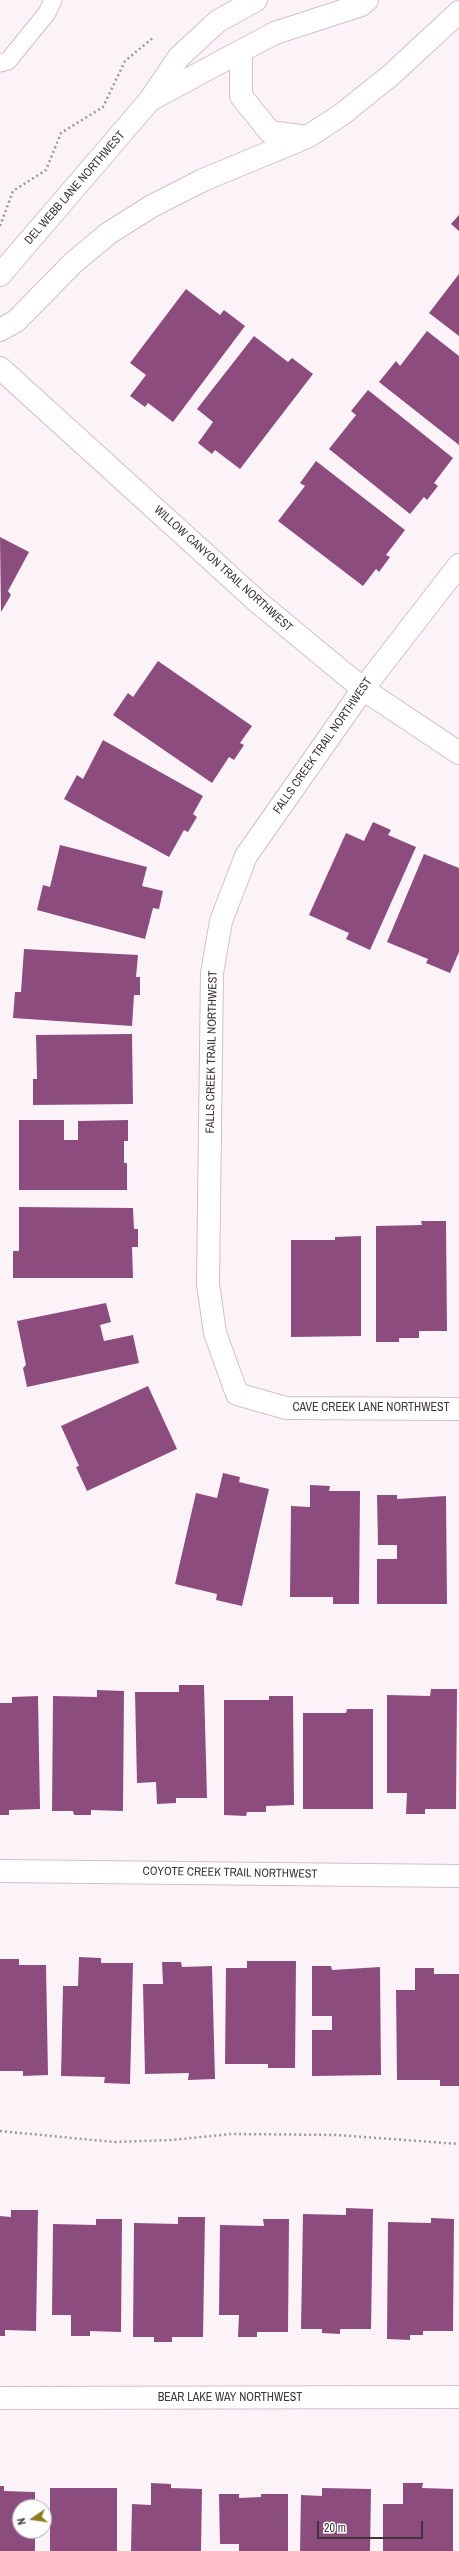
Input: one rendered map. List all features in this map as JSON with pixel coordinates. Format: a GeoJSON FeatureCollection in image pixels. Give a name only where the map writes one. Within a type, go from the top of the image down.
{"type":"FeatureCollection","features":[{"type":"Feature","properties":{"kind":"street","name":"DEL WEBB LANE NORTHWEST"},"geometry":{"type":"LineString","coordinates":[[0,275],[150,100],[184,52],[218,21],[256,0]]}},
{"type":"Feature","properties":{"kind":"street","name":"DEL WEBB LANE NORTHWEST"},"geometry":{"type":"LineString","coordinates":[[150,100],[275,33],[361,4],[367,0]]}},
{"type":"Feature","properties":{"kind":"street"},"geometry":{"type":"LineString","coordinates":[[0,330],[16,321],[73,263],[121,225],[203,180],[307,137],[341,114],[391,75],[459,12]]}},
{"type":"Feature","properties":{"kind":"street"},"geometry":{"type":"LineString","coordinates":[[241,52],[241,96],[270,132],[307,137]]}},
{"type":"Feature","properties":{"kind":"street","name":"WILLOW CANYON TRAIL NORTHWEST"},"geometry":{"type":"LineString","coordinates":[[0,368],[259,603],[363,689],[459,753]]}},
{"type":"Feature","properties":{"kind":"street","name":"FALLS CREEK TRAIL NORTHWEST"},"geometry":{"type":"LineString","coordinates":[[237,1394],[215,1333],[208,1284],[212,973],[221,921],[246,856],[363,689],[459,565]]}},
{"type":"Feature","properties":{"kind":"street","name":"CAVE CREEK LANE NORTHWEST"},"geometry":{"type":"LineString","coordinates":[[237,1394],[286,1408],[459,1409]]}},
{"type":"Feature","properties":{"kind":"street","name":"COYOTE CREEK TRAIL NORTHWEST"},"geometry":{"type":"LineString","coordinates":[[0,1871],[459,1876]]}},
{"type":"Feature","properties":{"kind":"street","name":"BEAR LAKE WAY NORTHWEST"},"geometry":{"type":"LineString","coordinates":[[0,2398],[459,2397]]}},
{"type":"Feature","properties":{"kind":"lane"},"geometry":{"type":"LineString","coordinates":[[0,63],[8,61],[47,13],[53,0]]}},
{"type":"Feature","properties":{"kind":"path"},"geometry":{"type":"LineString","coordinates":[[0,227],[13,191],[46,170],[61,133],[103,107],[125,61],[157,34]]}},
{"type":"Feature","properties":{"kind":"path"},"geometry":{"type":"LineString","coordinates":[[0,2131],[114,2142],[171,2140],[232,2134],[337,2135],[459,2144]]}},
{"type":"Feature","properties":{"kind":"building"},"geometry":{"type":"Polygon","coordinates":[[[459,215],[459,231],[451,224],[459,215]]]}},
{"type":"Feature","properties":{"kind":"building"},"geometry":{"type":"Polygon","coordinates":[[[459,274],[459,336],[429,313],[459,274]]]}},
{"type":"Feature","properties":{"kind":"building"},"geometry":{"type":"Polygon","coordinates":[[[186,289],[220,315],[224,310],[245,326],[173,422],[148,403],[145,407],[130,396],[146,375],[130,363],[186,289]]]}},
{"type":"Feature","properties":{"kind":"building"},"geometry":{"type":"Polygon","coordinates":[[[427,331],[459,356],[459,445],[379,382],[396,361],[400,366],[427,331]]]}},
{"type":"Feature","properties":{"kind":"building"},"geometry":{"type":"Polygon","coordinates":[[[254,336],[288,362],[292,358],[313,374],[240,469],[215,450],[212,454],[198,443],[213,422],[197,409],[254,336]]]}},
{"type":"Feature","properties":{"kind":"building"},"geometry":{"type":"Polygon","coordinates":[[[368,390],[453,458],[434,483],[438,486],[427,500],[424,497],[410,514],[329,449],[356,415],[351,411],[368,390]]]}},
{"type":"Feature","properties":{"kind":"building"},"geometry":{"type":"Polygon","coordinates":[[[316,461],[405,530],[386,555],[390,557],[379,572],[376,569],[363,586],[278,521],[305,486],[300,483],[316,461]]]}},
{"type":"Feature","properties":{"kind":"building"},"geometry":{"type":"Polygon","coordinates":[[[0,537],[29,552],[8,591],[11,595],[1,612],[0,537]]]}},
{"type":"Feature","properties":{"kind":"building"},"geometry":{"type":"Polygon","coordinates":[[[158,661],[252,726],[240,743],[244,745],[234,760],[229,757],[212,783],[113,715],[128,693],[133,697],[158,661]]]}},
{"type":"Feature","properties":{"kind":"building"},"geometry":{"type":"Polygon","coordinates":[[[103,740],[203,796],[193,814],[197,817],[188,832],[184,830],[169,857],[64,799],[77,775],[83,779],[103,740]]]}},
{"type":"Feature","properties":{"kind":"building"},"geometry":{"type":"Polygon","coordinates":[[[373,822],[391,830],[388,835],[416,847],[370,950],[346,939],[349,933],[309,915],[346,833],[364,841],[373,822]]]}},
{"type":"Feature","properties":{"kind":"building"},"geometry":{"type":"Polygon","coordinates":[[[60,845],[147,867],[142,886],[163,891],[159,909],[153,908],[145,939],[37,910],[43,885],[50,887],[60,845]]]}},
{"type":"Feature","properties":{"kind":"building"},"geometry":{"type":"Polygon","coordinates":[[[424,854],[459,868],[459,952],[450,973],[426,963],[428,959],[387,942],[424,854]]]}},
{"type":"Feature","properties":{"kind":"building"},"geometry":{"type":"Polygon","coordinates":[[[24,949],[138,955],[136,977],[140,977],[140,995],[134,995],[132,1026],[13,1018],[15,992],[21,992],[24,949]]]}},
{"type":"Feature","properties":{"kind":"building"},"geometry":{"type":"Polygon","coordinates":[[[132,1034],[133,1104],[33,1105],[33,1079],[37,1079],[36,1035],[132,1034]]]}},
{"type":"Feature","properties":{"kind":"building"},"geometry":{"type":"Polygon","coordinates":[[[19,1120],[64,1120],[64,1140],[78,1140],[78,1121],[128,1120],[128,1141],[124,1141],[124,1163],[127,1163],[127,1190],[19,1190],[19,1120]]]}},
{"type":"Feature","properties":{"kind":"building"},"geometry":{"type":"Polygon","coordinates":[[[19,1207],[133,1208],[134,1229],[138,1229],[138,1247],[132,1247],[133,1278],[13,1278],[13,1251],[19,1251],[19,1207]]]}},
{"type":"Feature","properties":{"kind":"building"},"geometry":{"type":"Polygon","coordinates":[[[421,1221],[446,1221],[447,1331],[419,1331],[419,1338],[399,1338],[399,1342],[376,1342],[376,1226],[422,1225],[421,1221]]]}},
{"type":"Feature","properties":{"kind":"building"},"geometry":{"type":"Polygon","coordinates":[[[361,1236],[361,1336],[291,1337],[291,1240],[335,1240],[335,1237],[361,1236]]]}},
{"type":"Feature","properties":{"kind":"building"},"geometry":{"type":"Polygon","coordinates":[[[106,1303],[111,1322],[100,1325],[104,1341],[133,1335],[139,1363],[27,1387],[23,1368],[26,1365],[17,1321],[106,1303]]]}},
{"type":"Feature","properties":{"kind":"building"},"geometry":{"type":"Polygon","coordinates":[[[148,1386],[177,1449],[87,1491],[76,1467],[79,1466],[61,1426],[148,1386]]]}},
{"type":"Feature","properties":{"kind":"building"},"geometry":{"type":"Polygon","coordinates":[[[223,1473],[240,1477],[239,1482],[269,1489],[242,1606],[216,1600],[217,1594],[175,1584],[196,1493],[217,1498],[223,1473]]]}},
{"type":"Feature","properties":{"kind":"building"},"geometry":{"type":"Polygon","coordinates":[[[310,1485],[330,1486],[329,1491],[360,1491],[359,1604],[333,1604],[333,1597],[290,1597],[291,1506],[310,1507],[310,1485]]]}},
{"type":"Feature","properties":{"kind":"building"},"geometry":{"type":"Polygon","coordinates":[[[377,1495],[397,1495],[397,1499],[446,1496],[447,1604],[377,1604],[377,1559],[397,1559],[397,1545],[378,1545],[377,1495]]]}},
{"type":"Feature","properties":{"kind":"building"},"geometry":{"type":"Polygon","coordinates":[[[179,1685],[204,1685],[207,1798],[176,1798],[176,1803],[157,1804],[156,1782],[137,1783],[135,1692],[179,1692],[179,1685]]]}},
{"type":"Feature","properties":{"kind":"building"},"geometry":{"type":"Polygon","coordinates":[[[431,1689],[457,1689],[456,1809],[425,1809],[425,1814],[406,1814],[407,1793],[387,1793],[387,1695],[430,1696],[431,1689]]]}},
{"type":"Feature","properties":{"kind":"building"},"geometry":{"type":"Polygon","coordinates":[[[97,1690],[124,1691],[123,1811],[91,1810],[91,1815],[74,1815],[73,1811],[52,1811],[53,1696],[97,1697],[97,1690]]]}},
{"type":"Feature","properties":{"kind":"building"},"geometry":{"type":"Polygon","coordinates":[[[38,1696],[40,1809],[9,1810],[9,1815],[0,1815],[0,1703],[12,1703],[12,1697],[38,1696]]]}},
{"type":"Feature","properties":{"kind":"building"},"geometry":{"type":"Polygon","coordinates":[[[269,1696],[293,1696],[294,1805],[266,1806],[266,1812],[247,1812],[246,1816],[224,1815],[224,1700],[269,1700],[269,1696]]]}},
{"type":"Feature","properties":{"kind":"building"},"geometry":{"type":"Polygon","coordinates":[[[347,1709],[373,1709],[373,1809],[303,1809],[303,1713],[346,1713],[347,1709]]]}},
{"type":"Feature","properties":{"kind":"building"},"geometry":{"type":"Polygon","coordinates":[[[79,1957],[101,1958],[101,1963],[133,1963],[130,2084],[104,2083],[105,2077],[61,2076],[63,1986],[78,1986],[79,1957]]]}},
{"type":"Feature","properties":{"kind":"building"},"geometry":{"type":"Polygon","coordinates":[[[0,1959],[19,1959],[19,1965],[46,1965],[48,2075],[23,2076],[23,2071],[0,2071],[0,1959]]]}},
{"type":"Feature","properties":{"kind":"building"},"geometry":{"type":"Polygon","coordinates":[[[247,1961],[296,1961],[295,2068],[268,2068],[268,2064],[225,2064],[226,1968],[247,1968],[247,1961]]]}},
{"type":"Feature","properties":{"kind":"building"},"geometry":{"type":"Polygon","coordinates":[[[162,1962],[181,1962],[182,1967],[212,1966],[215,2079],[188,2080],[189,2073],[145,2074],[143,1984],[163,1984],[162,1962]]]}},
{"type":"Feature","properties":{"kind":"building"},"geometry":{"type":"Polygon","coordinates":[[[312,1966],[331,1966],[332,1970],[380,1967],[381,2075],[312,2076],[312,2030],[332,2030],[332,2016],[312,2016],[312,1966]]]}},
{"type":"Feature","properties":{"kind":"building"},"geometry":{"type":"Polygon","coordinates":[[[415,1968],[434,1968],[434,1974],[459,1974],[459,2086],[440,2086],[440,2080],[397,2080],[396,1990],[415,1990],[415,1968]]]}},
{"type":"Feature","properties":{"kind":"building"},"geometry":{"type":"Polygon","coordinates":[[[346,2208],[373,2209],[371,2329],[340,2329],[340,2334],[322,2333],[322,2329],[301,2329],[303,2214],[346,2215],[346,2208]]]}},
{"type":"Feature","properties":{"kind":"building"},"geometry":{"type":"Polygon","coordinates":[[[11,2210],[38,2210],[36,2331],[5,2330],[5,2336],[0,2336],[0,2216],[11,2217],[11,2210]]]}},
{"type":"Feature","properties":{"kind":"building"},"geometry":{"type":"Polygon","coordinates":[[[178,2217],[205,2217],[203,2337],[172,2337],[172,2342],[154,2342],[154,2337],[133,2337],[134,2223],[178,2224],[178,2217]]]}},
{"type":"Feature","properties":{"kind":"building"},"geometry":{"type":"Polygon","coordinates":[[[431,2218],[454,2219],[453,2331],[423,2331],[423,2335],[410,2335],[410,2340],[387,2339],[388,2222],[431,2223],[431,2218]]]}},
{"type":"Feature","properties":{"kind":"building"},"geometry":{"type":"Polygon","coordinates":[[[96,2219],[122,2219],[121,2332],[90,2331],[90,2336],[71,2336],[71,2315],[52,2315],[53,2224],[96,2225],[96,2219]]]}},
{"type":"Feature","properties":{"kind":"building"},"geometry":{"type":"Polygon","coordinates":[[[263,2219],[289,2219],[288,2332],[257,2332],[257,2337],[238,2337],[239,2315],[219,2315],[220,2225],[264,2226],[263,2219]]]}},
{"type":"Feature","properties":{"kind":"building"},"geometry":{"type":"Polygon","coordinates":[[[151,2483],[171,2484],[171,2488],[202,2489],[201,2551],[131,2551],[132,2504],[151,2505],[151,2483]]]}},
{"type":"Feature","properties":{"kind":"building"},"geometry":{"type":"Polygon","coordinates":[[[403,2483],[423,2483],[422,2488],[453,2489],[453,2551],[383,2551],[383,2504],[403,2504],[403,2483]]]}},
{"type":"Feature","properties":{"kind":"building"},"geometry":{"type":"Polygon","coordinates":[[[0,2486],[4,2486],[4,2491],[35,2492],[35,2499],[12,2499],[12,2539],[35,2539],[35,2551],[0,2551],[0,2486]]]}},
{"type":"Feature","properties":{"kind":"building"},"geometry":{"type":"Polygon","coordinates":[[[50,2488],[117,2488],[117,2551],[50,2551],[50,2539],[52,2539],[52,2499],[50,2499],[50,2488]]]}},
{"type":"Feature","properties":{"kind":"building"},"geometry":{"type":"Polygon","coordinates":[[[322,2488],[371,2489],[370,2551],[300,2551],[301,2495],[322,2496],[322,2488]]]}},
{"type":"Feature","properties":{"kind":"building"},"geometry":{"type":"Polygon","coordinates":[[[219,2494],[239,2494],[239,2498],[261,2497],[261,2494],[288,2494],[288,2551],[239,2551],[239,2544],[220,2544],[219,2494]]]}}]}
